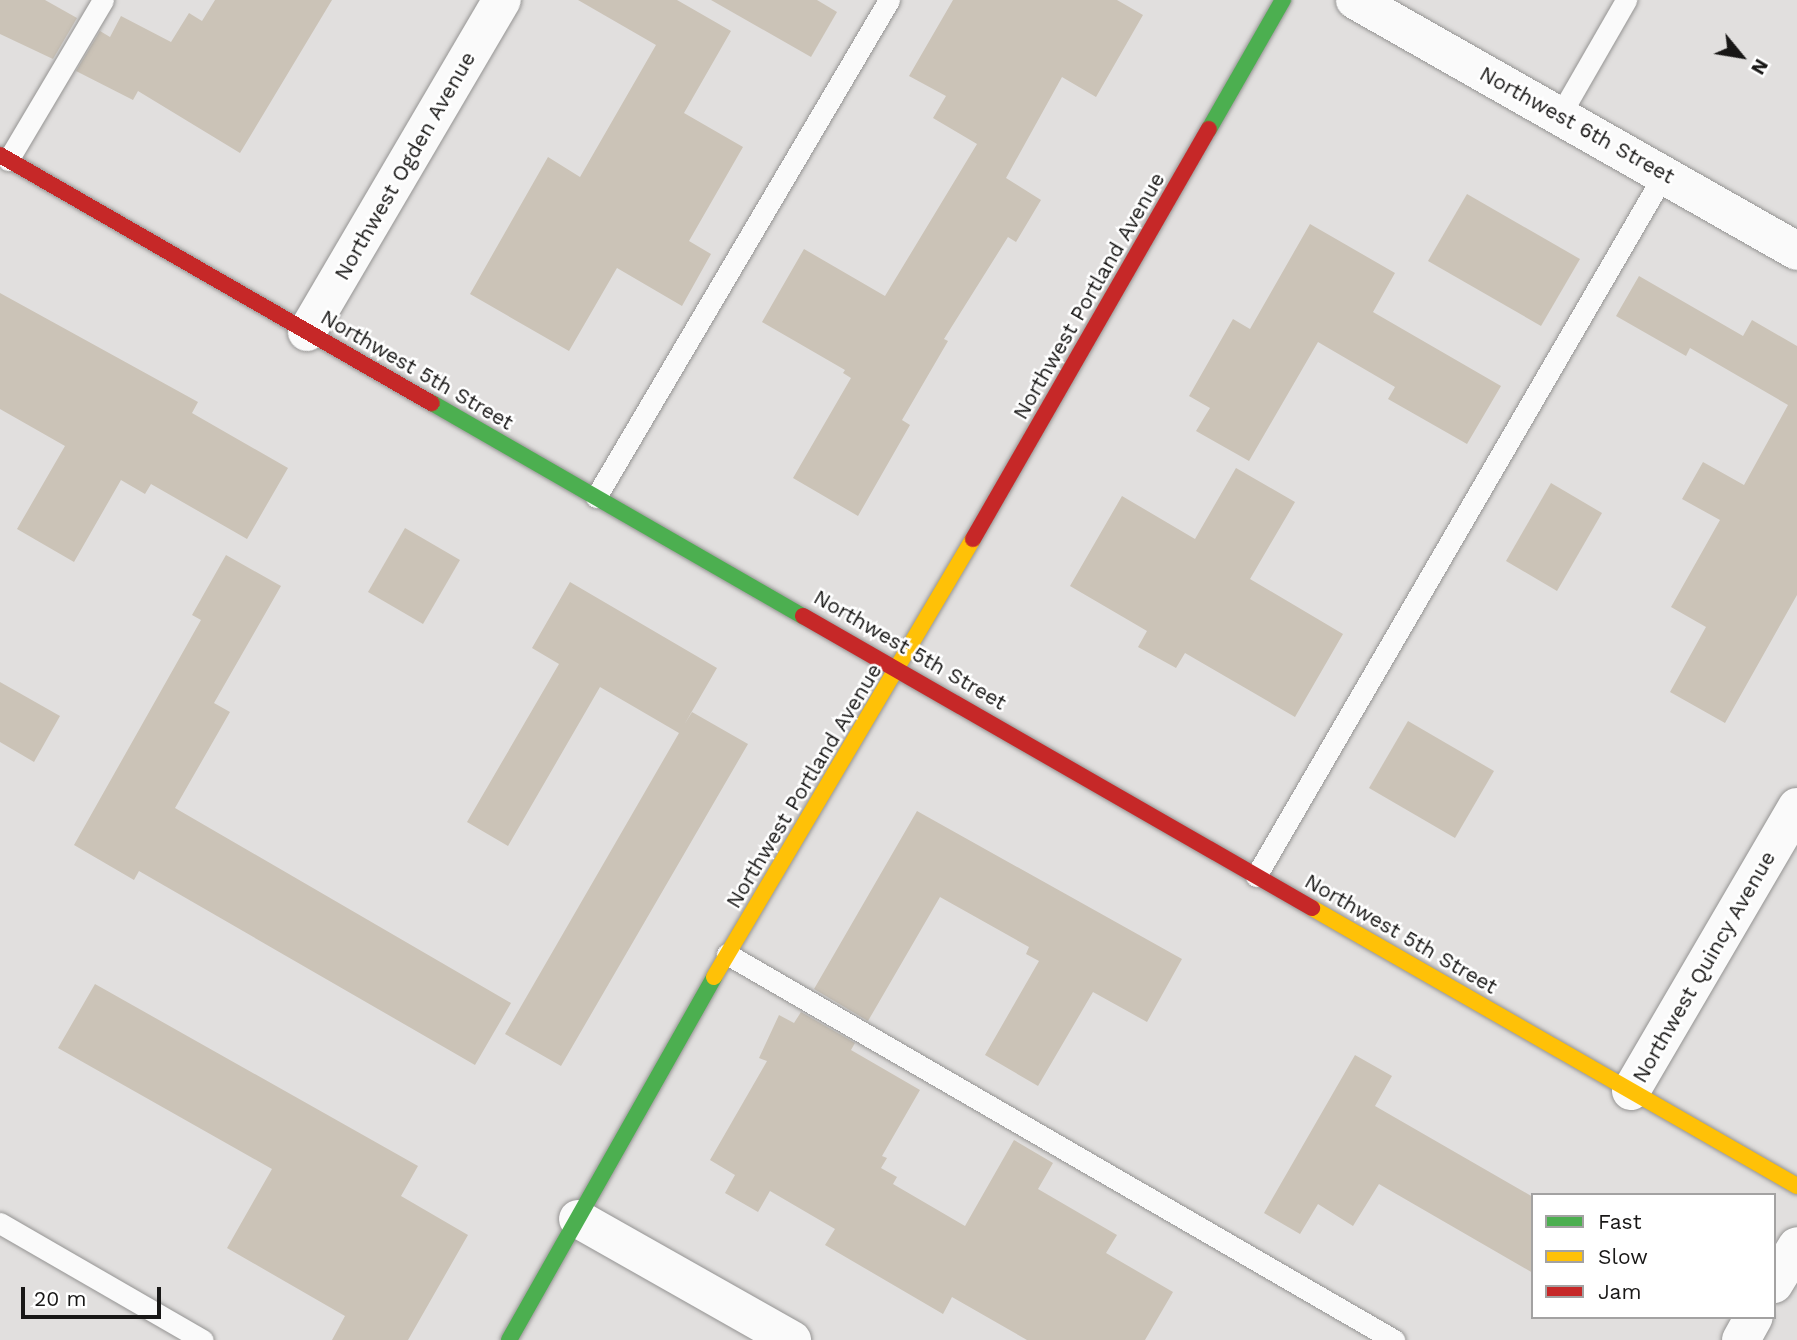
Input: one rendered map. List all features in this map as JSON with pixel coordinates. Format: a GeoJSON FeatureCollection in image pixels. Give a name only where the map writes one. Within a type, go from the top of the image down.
{"type":"FeatureCollection","features":[{"type":"Feature","properties":{"kind":"street","name":"Northwest Ogden Avenue"},"geometry":{"type":"LineString","coordinates":[[307,332],[502,0]]}},
{"type":"Feature","properties":{"kind":"street","name":"Northwest Portland Avenue"},"geometry":{"type":"LineString","coordinates":[[509,1340],[727,954],[900,667],[1283,0]]}},
{"type":"Feature","properties":{"kind":"street","name":"Northwest 6th Street"},"geometry":{"type":"LineString","coordinates":[[1355,0],[1797,251]]}},
{"type":"Feature","properties":{"kind":"street","name":"Northwest 5th Street"},"geometry":{"type":"LineString","coordinates":[[4,157],[596,497],[900,667],[1256,876],[1797,1186]]}},
{"type":"Feature","properties":{"kind":"street","name":"Northwest Quincy Avenue"},"geometry":{"type":"LineString","coordinates":[[1631,1091],[1797,807]]}},
{"type":"Feature","properties":{"kind":"street"},"geometry":{"type":"LineString","coordinates":[[578,1219],[792,1340]]}},
{"type":"Feature","properties":{"kind":"street"},"geometry":{"type":"LineString","coordinates":[[1776,1281],[1797,1246]]}},
{"type":"Feature","properties":{"kind":"street"},"geometry":{"type":"LineString","coordinates":[[1741,1340],[1753,1319]]}},
{"type":"Feature","properties":{"kind":"lane"},"geometry":{"type":"LineString","coordinates":[[4,157],[103,0]]}},
{"type":"Feature","properties":{"kind":"lane"},"geometry":{"type":"LineString","coordinates":[[596,497],[889,0]]}},
{"type":"Feature","properties":{"kind":"lane"},"geometry":{"type":"LineString","coordinates":[[1560,116],[1626,0]]}},
{"type":"Feature","properties":{"kind":"lane"},"geometry":{"type":"LineString","coordinates":[[1256,876],[1664,174]]}},
{"type":"Feature","properties":{"kind":"lane"},"geometry":{"type":"LineString","coordinates":[[727,954],[1394,1340]]}},
{"type":"Feature","properties":{"kind":"lane"},"geometry":{"type":"LineString","coordinates":[[0,1223],[203,1340]]}},
{"type":"Feature","properties":{"kind":"building"},"geometry":{"type":"Polygon","coordinates":[[[0,0],[45,0],[77,18],[53,59],[0,34],[0,0]]]}},
{"type":"Feature","properties":{"kind":"building"},"geometry":{"type":"Polygon","coordinates":[[[215,0],[332,0],[240,153],[138,91],[133,100],[76,71],[100,31],[110,37],[121,16],[171,42],[189,13],[202,21],[215,0]]]}},
{"type":"Feature","properties":{"kind":"building"},"geometry":{"type":"Polygon","coordinates":[[[578,0],[677,0],[731,31],[684,113],[743,147],[689,241],[711,254],[682,306],[617,268],[569,351],[470,294],[548,157],[580,177],[656,45],[578,0]]]}},
{"type":"Feature","properties":{"kind":"building"},"geometry":{"type":"Polygon","coordinates":[[[711,0],[817,0],[837,12],[811,57],[711,0]]]}},
{"type":"Feature","properties":{"kind":"building"},"geometry":{"type":"Polygon","coordinates":[[[953,0],[1117,0],[1143,15],[1096,97],[1062,77],[1006,178],[1041,200],[1016,242],[1008,237],[944,339],[948,341],[902,420],[910,425],[858,516],[793,478],[851,378],[843,373],[845,370],[762,322],[804,249],[885,296],[977,144],[933,118],[946,96],[909,76],[953,0]]]}},
{"type":"Feature","properties":{"kind":"building"},"geometry":{"type":"Polygon","coordinates":[[[1467,194],[1580,259],[1541,326],[1428,261],[1467,194]]]}},
{"type":"Feature","properties":{"kind":"building"},"geometry":{"type":"Polygon","coordinates":[[[1310,224],[1395,273],[1373,312],[1501,386],[1467,444],[1388,399],[1395,387],[1318,342],[1249,461],[1196,431],[1210,408],[1189,396],[1233,319],[1250,329],[1310,224]]]}},
{"type":"Feature","properties":{"kind":"building"},"geometry":{"type":"Polygon","coordinates":[[[1639,276],[1743,336],[1752,320],[1797,346],[1797,595],[1725,723],[1670,692],[1706,627],[1671,607],[1720,520],[1682,499],[1703,462],[1744,485],[1788,405],[1690,348],[1686,356],[1616,316],[1639,276]]]}},
{"type":"Feature","properties":{"kind":"building"},"geometry":{"type":"Polygon","coordinates":[[[0,293],[198,402],[192,413],[288,468],[247,539],[151,484],[145,494],[121,480],[74,562],[17,529],[65,446],[0,409],[0,293]]]}},
{"type":"Feature","properties":{"kind":"building"},"geometry":{"type":"Polygon","coordinates":[[[1236,468],[1295,502],[1250,579],[1343,634],[1295,717],[1185,653],[1176,668],[1138,647],[1147,631],[1070,586],[1122,496],[1195,539],[1236,468]]]}},
{"type":"Feature","properties":{"kind":"building"},"geometry":{"type":"Polygon","coordinates":[[[1551,483],[1602,513],[1557,591],[1506,561],[1551,483]]]}},
{"type":"Feature","properties":{"kind":"building"},"geometry":{"type":"Polygon","coordinates":[[[405,528],[460,560],[423,624],[368,592],[405,528]]]}},
{"type":"Feature","properties":{"kind":"building"},"geometry":{"type":"Polygon","coordinates":[[[226,555],[281,586],[214,703],[230,712],[175,808],[511,1003],[475,1065],[139,871],[134,880],[74,845],[201,620],[192,615],[226,555]]]}},
{"type":"Feature","properties":{"kind":"building"},"geometry":{"type":"Polygon","coordinates":[[[570,582],[717,668],[684,725],[692,712],[748,744],[561,1066],[505,1034],[679,733],[600,687],[508,846],[467,822],[559,664],[532,648],[570,582]]]}},
{"type":"Feature","properties":{"kind":"building"},"geometry":{"type":"Polygon","coordinates":[[[0,682],[60,716],[34,762],[0,742],[0,682]]]}},
{"type":"Feature","properties":{"kind":"building"},"geometry":{"type":"Polygon","coordinates":[[[1408,721],[1494,771],[1455,838],[1369,788],[1408,721]]]}},
{"type":"Feature","properties":{"kind":"building"},"geometry":{"type":"Polygon","coordinates":[[[917,811],[1182,959],[1147,1022],[1093,992],[1038,1086],[985,1055],[1039,961],[1026,954],[1029,947],[940,897],[868,1021],[814,989],[917,811]]]}},
{"type":"Feature","properties":{"kind":"building"},"geometry":{"type":"Polygon","coordinates":[[[95,984],[418,1166],[401,1196],[468,1235],[408,1340],[332,1340],[345,1316],[227,1248],[272,1169],[58,1048],[95,984]]]}},
{"type":"Feature","properties":{"kind":"building"},"geometry":{"type":"Polygon","coordinates":[[[801,1012],[855,1043],[851,1050],[920,1090],[882,1156],[887,1158],[881,1168],[897,1177],[893,1184],[965,1226],[1014,1140],[1053,1163],[1038,1189],[1117,1235],[1106,1253],[1173,1292],[1145,1340],[1027,1340],[952,1297],[943,1314],[825,1245],[835,1229],[770,1191],[758,1212],[725,1193],[735,1175],[710,1160],[767,1061],[759,1058],[779,1015],[794,1023],[801,1012]]]}},
{"type":"Feature","properties":{"kind":"building"},"geometry":{"type":"Polygon","coordinates":[[[1355,1055],[1392,1076],[1375,1106],[1531,1196],[1531,1272],[1379,1184],[1353,1226],[1318,1204],[1300,1234],[1264,1213],[1355,1055]]]}},
{"type":"Feature","properties":{"kind":"traffic: fast"},"geometry":{"type":"LineString","coordinates":[[1209,129],[1283,0]]}},
{"type":"Feature","properties":{"kind":"traffic: fast"},"geometry":{"type":"LineString","coordinates":[[432,403],[803,616]]}},
{"type":"Feature","properties":{"kind":"traffic: fast"},"geometry":{"type":"LineString","coordinates":[[509,1340],[714,977]]}},
{"type":"Feature","properties":{"kind":"traffic: slow"},"geometry":{"type":"LineString","coordinates":[[714,977],[973,539]]}},
{"type":"Feature","properties":{"kind":"traffic: slow"},"geometry":{"type":"LineString","coordinates":[[1312,908],[1797,1186]]}},
{"type":"Feature","properties":{"kind":"traffic: jam"},"geometry":{"type":"LineString","coordinates":[[973,539],[1209,129]]}},
{"type":"Feature","properties":{"kind":"traffic: jam"},"geometry":{"type":"LineString","coordinates":[[0,155],[432,403]]}},
{"type":"Feature","properties":{"kind":"traffic: jam"},"geometry":{"type":"LineString","coordinates":[[803,616],[1312,908]]}}]}
